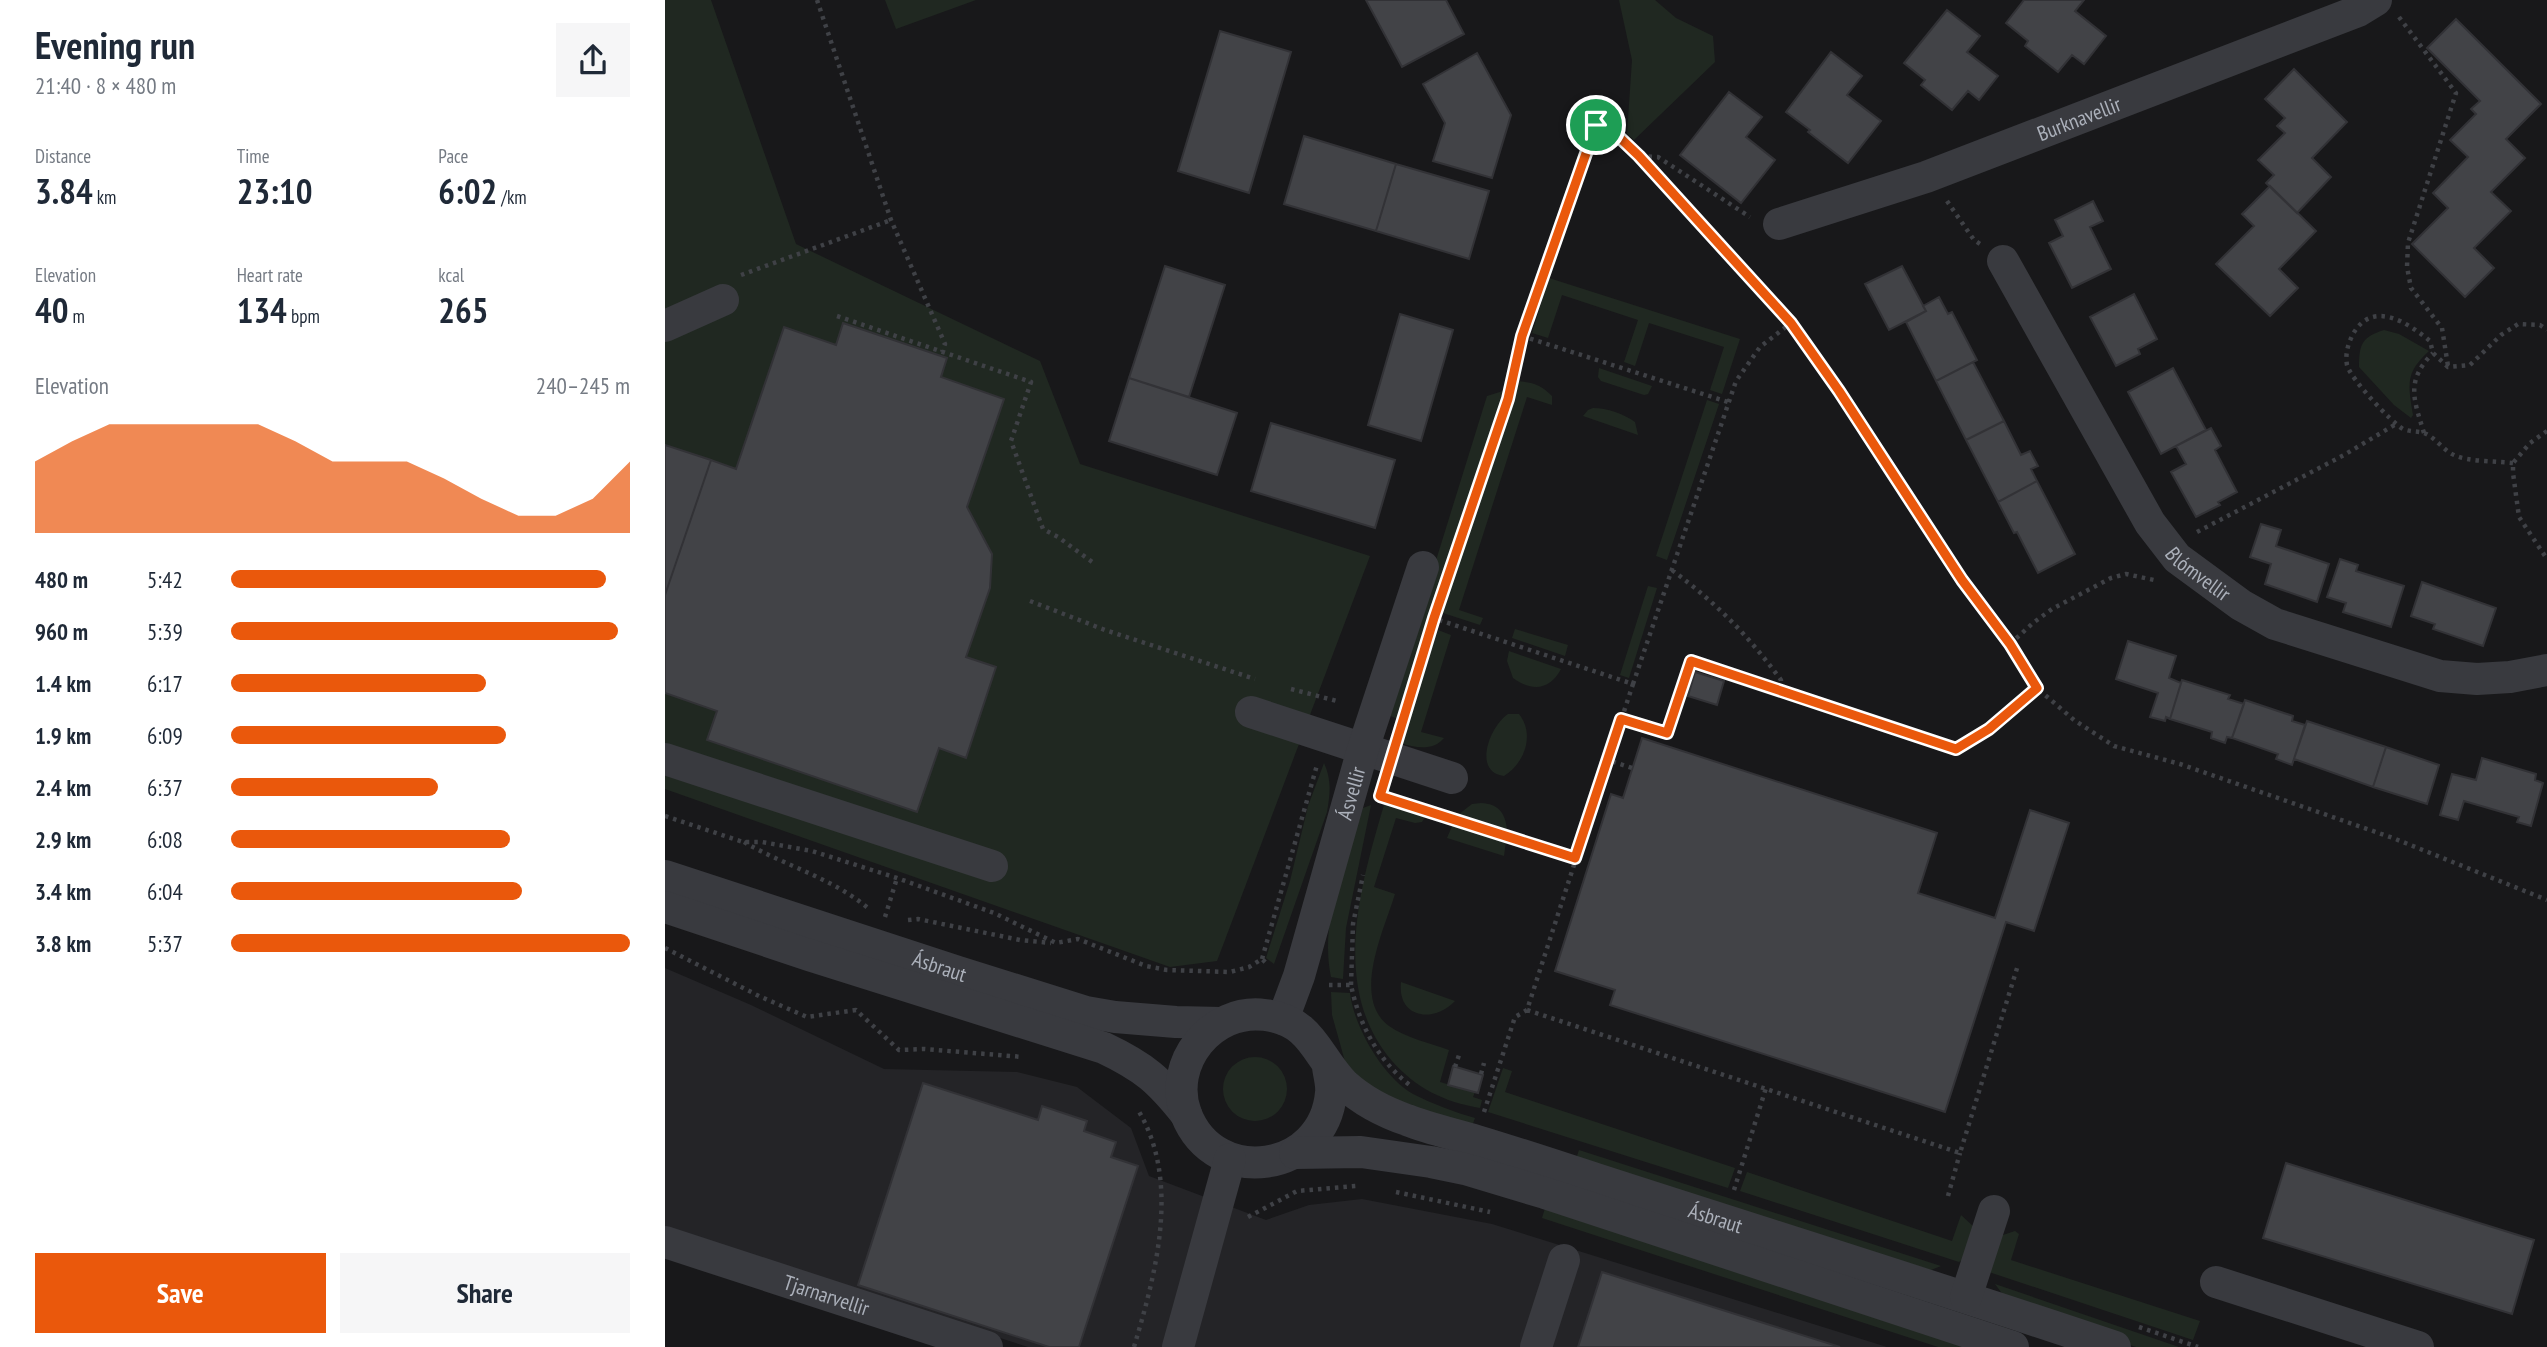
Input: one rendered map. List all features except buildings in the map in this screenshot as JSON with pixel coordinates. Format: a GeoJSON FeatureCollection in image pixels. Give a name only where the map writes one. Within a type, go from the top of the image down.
{"type":"FeatureCollection","features":[{"type":"Feature","properties":{"kind":"street","name":"Burknavellir"},"geometry":{"type":"LineString","coordinates":[[1779,224],[1926,177],[2358,11],[2385,5]]}},
{"type":"Feature","properties":{"kind":"street","name":"Blómvellir"},"geometry":{"type":"LineString","coordinates":[[2003,261],[2150,523],[2177,558],[2241,604],[2275,624],[2373,656],[2440,676],[2477,679],[2510,677],[2547,670]]}},
{"type":"Feature","properties":{"kind":"street"},"geometry":{"type":"LineString","coordinates":[[665,326],[732,288]]}},
{"type":"Feature","properties":{"kind":"street","name":"Ásvellir"},"geometry":{"type":"LineString","coordinates":[[1283,1019],[1377,753],[1438,567]]}},
{"type":"Feature","properties":{"kind":"street"},"geometry":{"type":"LineString","coordinates":[[1251,712],[1452,778]]}},
{"type":"Feature","properties":{"kind":"street"},"geometry":{"type":"LineString","coordinates":[[665,758],[992,866]]}},
{"type":"Feature","properties":{"kind":"street","name":"Ásbraut"},"geometry":{"type":"LineString","coordinates":[[665,876],[1086,1012],[1164,1021],[1221,1023]]}},
{"type":"Feature","properties":{"kind":"street","name":"Ásbraut"},"geometry":{"type":"LineString","coordinates":[[665,907],[1104,1048],[1135,1063],[1150,1074],[1164,1086],[1186,1114]]}},
{"type":"Feature","properties":{"kind":"street"},"geometry":{"type":"LineString","coordinates":[[1262,1014],[1283,1019],[1303,1030],[1318,1046],[1328,1067],[1331,1091],[1326,1116],[1314,1137],[1295,1153],[1274,1161],[1252,1163],[1230,1159],[1212,1149],[1196,1133],[1186,1114],[1182,1088],[1187,1062],[1200,1039],[1221,1023],[1241,1015],[1262,1014]]}},
{"type":"Feature","properties":{"kind":"street","name":"Ásbraut"},"geometry":{"type":"LineString","coordinates":[[1328,1067],[1370,1105],[1411,1122],[1516,1153],[2115,1347]]}},
{"type":"Feature","properties":{"kind":"street","name":"Ásbraut"},"geometry":{"type":"LineString","coordinates":[[1295,1153],[1361,1152],[1465,1169],[2013,1347]]}},
{"type":"Feature","properties":{"kind":"street"},"geometry":{"type":"LineString","coordinates":[[1178,1347],[1230,1159]]}},
{"type":"Feature","properties":{"kind":"street"},"geometry":{"type":"LineString","coordinates":[[1966,1297],[1994,1211]]}},
{"type":"Feature","properties":{"kind":"street","name":"Tjarnarvellir"},"geometry":{"type":"LineString","coordinates":[[665,1242],[987,1347]]}},
{"type":"Feature","properties":{"kind":"street"},"geometry":{"type":"LineString","coordinates":[[1536,1347],[1564,1260]]}},
{"type":"Feature","properties":{"kind":"street"},"geometry":{"type":"LineString","coordinates":[[2216,1282],[2418,1347]]}},
{"type":"Feature","properties":{"kind":"path"},"geometry":{"type":"LineString","coordinates":[[817,0],[891,220],[945,344],[942,352]]}},
{"type":"Feature","properties":{"kind":"path"},"geometry":{"type":"LineString","coordinates":[[2385,5],[2456,93],[2407,243],[2407,267],[2411,288],[2442,328],[2448,367]]}},
{"type":"Feature","properties":{"kind":"path"},"geometry":{"type":"LineString","coordinates":[[1438,567],[1508,399],[1522,336],[1596,125],[1618,136],[1639,156],[1791,323],[1839,391],[1962,580],[2010,644],[2037,688],[2074,720],[2114,746],[2180,764],[2393,838],[2547,900]]}},
{"type":"Feature","properties":{"kind":"path"},"geometry":{"type":"LineString","coordinates":[[1639,156],[1658,157],[1757,222],[1779,224]]}},
{"type":"Feature","properties":{"kind":"path"},"geometry":{"type":"LineString","coordinates":[[1943,196],[1974,240]]}},
{"type":"Feature","properties":{"kind":"path"},"geometry":{"type":"LineString","coordinates":[[732,288],[891,220]]}},
{"type":"Feature","properties":{"kind":"path"},"geometry":{"type":"LineString","coordinates":[[837,316],[1031,382],[1010,441],[1043,529],[1095,564]]}},
{"type":"Feature","properties":{"kind":"path"},"geometry":{"type":"LineString","coordinates":[[2424,433],[2415,434],[2396,424],[2353,379],[2347,364],[2347,344],[2365,321],[2378,316],[2398,319],[2412,326],[2430,341],[2433,353],[2448,367],[2470,365],[2501,335],[2518,324],[2540,325],[2547,330]]}},
{"type":"Feature","properties":{"kind":"path"},"geometry":{"type":"LineString","coordinates":[[1483,1114],[1515,1017],[1527,1010],[1621,719],[1736,381],[1760,347],[1791,323]]}},
{"type":"Feature","properties":{"kind":"path"},"geometry":{"type":"LineString","coordinates":[[1522,336],[1728,402]]}},
{"type":"Feature","properties":{"kind":"path"},"geometry":{"type":"LineString","coordinates":[[2433,353],[2418,371],[2413,390],[2424,433],[2455,456],[2513,463]]}},
{"type":"Feature","properties":{"kind":"path"},"geometry":{"type":"LineString","coordinates":[[2547,431],[2530,443],[2513,463],[2514,494],[2519,517],[2547,559]]}},
{"type":"Feature","properties":{"kind":"path"},"geometry":{"type":"LineString","coordinates":[[1672,570],[1713,601],[1750,638],[1781,680],[1780,691]]}},
{"type":"Feature","properties":{"kind":"path"},"geometry":{"type":"LineString","coordinates":[[1030,601],[1105,630],[1261,681]]}},
{"type":"Feature","properties":{"kind":"path"},"geometry":{"type":"LineString","coordinates":[[1434,618],[1633,684]]}},
{"type":"Feature","properties":{"kind":"path"},"geometry":{"type":"LineString","coordinates":[[1621,719],[1667,733],[1691,661],[1956,749],[1989,729],[2037,688]]}},
{"type":"Feature","properties":{"kind":"path"},"geometry":{"type":"LineString","coordinates":[[1286,688],[1337,701]]}},
{"type":"Feature","properties":{"kind":"path"},"geometry":{"type":"LineString","coordinates":[[899,921],[918,919],[1020,940],[1056,943],[1078,939],[1146,966],[1167,970],[1230,972],[1249,967],[1262,959],[1297,830],[1326,737]]}},
{"type":"Feature","properties":{"kind":"path"},"geometry":{"type":"LineString","coordinates":[[1377,753],[1380,796],[1378,806]]}},
{"type":"Feature","properties":{"kind":"path"},"geometry":{"type":"LineString","coordinates":[[1608,760],[1632,768]]}},
{"type":"Feature","properties":{"kind":"path"},"geometry":{"type":"LineString","coordinates":[[1380,796],[1575,858]]}},
{"type":"Feature","properties":{"kind":"path"},"geometry":{"type":"LineString","coordinates":[[665,816],[743,842],[853,896],[876,917]]}},
{"type":"Feature","properties":{"kind":"path"},"geometry":{"type":"LineString","coordinates":[[743,842],[762,842],[812,851],[897,877],[994,913],[1056,943]]}},
{"type":"Feature","properties":{"kind":"path"},"geometry":{"type":"LineString","coordinates":[[1351,985],[1353,924],[1363,871]]}},
{"type":"Feature","properties":{"kind":"path"},"geometry":{"type":"LineString","coordinates":[[883,925],[897,877]]}},
{"type":"Feature","properties":{"kind":"path"},"geometry":{"type":"LineString","coordinates":[[665,948],[807,1017],[856,1010],[899,1050],[924,1049],[1024,1057]]}},
{"type":"Feature","properties":{"kind":"path"},"geometry":{"type":"LineString","coordinates":[[1262,959],[1268,965]]}},
{"type":"Feature","properties":{"kind":"path"},"geometry":{"type":"LineString","coordinates":[[1948,1196],[2018,965]]}},
{"type":"Feature","properties":{"kind":"path"},"geometry":{"type":"LineString","coordinates":[[1527,1010],[1961,1153]]}},
{"type":"Feature","properties":{"kind":"path"},"geometry":{"type":"LineString","coordinates":[[1455,1067],[1459,1055]]}},
{"type":"Feature","properties":{"kind":"path"},"geometry":{"type":"LineString","coordinates":[[1481,1074],[1484,1063]]}},
{"type":"Feature","properties":{"kind":"path"},"geometry":{"type":"LineString","coordinates":[[1733,1194],[1766,1088]]}},
{"type":"Feature","properties":{"kind":"path"},"geometry":{"type":"LineString","coordinates":[[1133,1347],[1149,1290],[1160,1231],[1162,1190],[1149,1128],[1136,1107]]}},
{"type":"Feature","properties":{"kind":"shaded area"},"geometry":{"type":"Polygon","coordinates":[[[665,0],[711,0],[796,244],[1040,361],[1080,464],[1370,556],[1217,961],[1170,967],[665,789],[665,0]]]}},
{"type":"Feature","properties":{"kind":"shaded area"},"geometry":{"type":"Polygon","coordinates":[[[885,0],[976,0],[896,29],[885,0]]]}},
{"type":"Feature","properties":{"kind":"shaded area"},"geometry":{"type":"Polygon","coordinates":[[[1619,0],[1655,0],[1676,18],[1713,36],[1715,62],[1634,140],[1627,134],[1632,60],[1619,0]]]}},
{"type":"Feature","properties":{"kind":"shaded area"},"geometry":{"type":"Polygon","coordinates":[[[1549,278],[1740,339],[1722,394],[1710,390],[1724,347],[1649,323],[1635,366],[1624,362],[1638,320],[1562,295],[1548,338],[1532,333],[1549,278]]]}},
{"type":"Feature","properties":{"kind":"shaded area"},"geometry":{"type":"Polygon","coordinates":[[[2384,330],[2399,334],[2429,351],[2416,366],[2410,380],[2411,418],[2394,405],[2359,367],[2363,343],[2384,330]]]}},
{"type":"Feature","properties":{"kind":"shaded area"},"geometry":{"type":"Polygon","coordinates":[[[1599,368],[1652,386],[1648,394],[1644,395],[1601,381],[1598,377],[1599,368]]]}},
{"type":"Feature","properties":{"kind":"shaded area"},"geometry":{"type":"Polygon","coordinates":[[[1517,381],[1532,383],[1544,389],[1552,396],[1552,405],[1527,397],[1459,610],[1483,618],[1480,625],[1443,613],[1517,381]]]}},
{"type":"Feature","properties":{"kind":"shaded area"},"geometry":{"type":"Polygon","coordinates":[[[1503,391],[1398,719],[1388,715],[1487,396],[1503,391]]]}},
{"type":"Feature","properties":{"kind":"shaded area"},"geometry":{"type":"Polygon","coordinates":[[[1707,400],[1719,404],[1667,560],[1656,556],[1707,400]]]}},
{"type":"Feature","properties":{"kind":"shaded area"},"geometry":{"type":"Polygon","coordinates":[[[1593,408],[1610,410],[1631,419],[1635,422],[1638,435],[1583,416],[1593,408]]]}},
{"type":"Feature","properties":{"kind":"shaded area"},"geometry":{"type":"Polygon","coordinates":[[[1648,586],[1657,588],[1629,678],[1620,675],[1648,586]]]}},
{"type":"Feature","properties":{"kind":"shaded area"},"geometry":{"type":"Polygon","coordinates":[[[1515,629],[1568,645],[1565,656],[1512,638],[1515,629]]]}},
{"type":"Feature","properties":{"kind":"shaded area"},"geometry":{"type":"Polygon","coordinates":[[[1438,630],[1451,635],[1421,732],[1444,738],[1430,747],[1406,745],[1401,743],[1438,630]]]}},
{"type":"Feature","properties":{"kind":"shaded area"},"geometry":{"type":"Polygon","coordinates":[[[1509,651],[1561,669],[1546,685],[1527,685],[1513,678],[1507,661],[1509,651]]]}},
{"type":"Feature","properties":{"kind":"shaded area"},"geometry":{"type":"Polygon","coordinates":[[[1508,714],[1519,714],[1524,722],[1527,739],[1522,756],[1504,776],[1494,773],[1486,758],[1495,728],[1508,714]]]}},
{"type":"Feature","properties":{"kind":"shaded area"},"geometry":{"type":"Polygon","coordinates":[[[1324,763],[1330,788],[1327,812],[1274,964],[1266,958],[1290,881],[1308,806],[1324,763]]]}},
{"type":"Feature","properties":{"kind":"shaded area"},"geometry":{"type":"Polygon","coordinates":[[[1481,803],[1500,810],[1507,829],[1459,814],[1472,804],[1481,803]]]}},
{"type":"Feature","properties":{"kind":"shaded area"},"geometry":{"type":"Polygon","coordinates":[[[1371,805],[1346,928],[1343,979],[1331,977],[1329,934],[1336,891],[1363,808],[1371,805]]]}},
{"type":"Feature","properties":{"kind":"shaded area"},"geometry":{"type":"Polygon","coordinates":[[[1384,805],[1425,817],[1422,822],[1415,823],[1396,818],[1374,887],[1395,894],[1378,944],[1371,981],[1372,999],[1378,1014],[1389,1026],[1410,1037],[1449,1050],[1440,1082],[1475,1092],[1473,1097],[1482,1100],[1480,1108],[1443,1098],[1401,1071],[1373,1033],[1361,1002],[1356,970],[1356,936],[1366,869],[1384,805]]]}},
{"type":"Feature","properties":{"kind":"shaded area"},"geometry":{"type":"Polygon","coordinates":[[[1453,824],[1506,841],[1504,856],[1447,838],[1453,824]]]}},
{"type":"Feature","properties":{"kind":"shaded area"},"geometry":{"type":"Polygon","coordinates":[[[665,968],[751,1005],[884,1069],[1017,1072],[1077,1087],[1131,1128],[1149,1176],[1266,1220],[1309,1205],[1362,1199],[1492,1224],[1887,1347],[1028,1347],[665,1230],[665,968]]]}},
{"type":"Feature","properties":{"kind":"shaded area"},"geometry":{"type":"Polygon","coordinates":[[[1401,982],[1455,1001],[1437,1013],[1418,1014],[1405,1003],[1401,994],[1401,982]]]}},
{"type":"Feature","properties":{"kind":"shaded area"},"geometry":{"type":"Polygon","coordinates":[[[1331,992],[1350,993],[1357,1021],[1372,1050],[1391,1076],[1413,1094],[1475,1118],[1471,1129],[1380,1101],[1346,1065],[1332,1015],[1331,992]]]}},
{"type":"Feature","properties":{"kind":"shaded area"},"geometry":{"type":"Polygon","coordinates":[[[1255,1057],[1267,1059],[1278,1066],[1285,1077],[1285,1101],[1278,1112],[1267,1119],[1255,1121],[1243,1119],[1232,1112],[1225,1101],[1223,1089],[1225,1077],[1232,1066],[1243,1059],[1255,1057]]]}},
{"type":"Feature","properties":{"kind":"shaded area"},"geometry":{"type":"Polygon","coordinates":[[[1503,1068],[1512,1071],[1505,1092],[1735,1168],[1728,1188],[1488,1112],[1503,1068]]]}},
{"type":"Feature","properties":{"kind":"shaded area"},"geometry":{"type":"Polygon","coordinates":[[[1579,1150],[1941,1266],[1931,1270],[1575,1162],[1579,1150]]]}},
{"type":"Feature","properties":{"kind":"shaded area"},"geometry":{"type":"Polygon","coordinates":[[[1747,1172],[1952,1241],[1961,1215],[1974,1227],[1965,1258],[1959,1262],[1740,1191],[1747,1172]]]}},
{"type":"Feature","properties":{"kind":"shaded area"},"geometry":{"type":"Polygon","coordinates":[[[1546,1205],[1979,1347],[1938,1347],[1542,1218],[1546,1205]]]}},
{"type":"Feature","properties":{"kind":"shaded area"},"geometry":{"type":"Polygon","coordinates":[[[2015,1231],[2019,1234],[2011,1260],[2200,1321],[2193,1340],[1989,1272],[2000,1236],[2015,1231]]]}},
{"type":"Feature","properties":{"kind":"shaded area"},"geometry":{"type":"Polygon","coordinates":[[[1995,1284],[2179,1347],[2136,1347],[2068,1325],[2007,1300],[1995,1284]]]}},
{"type":"Feature","properties":{"kind":"route"},"geometry":{"type":"LineString","coordinates":[[1596,125],[1618,136],[1639,156],[1791,323],[1839,391],[1962,580],[2010,644],[2037,688],[1989,729],[1956,749],[1691,661],[1667,733],[1621,719],[1575,858],[1380,796],[1434,618],[1508,399],[1522,336],[1596,125]]}}]}
